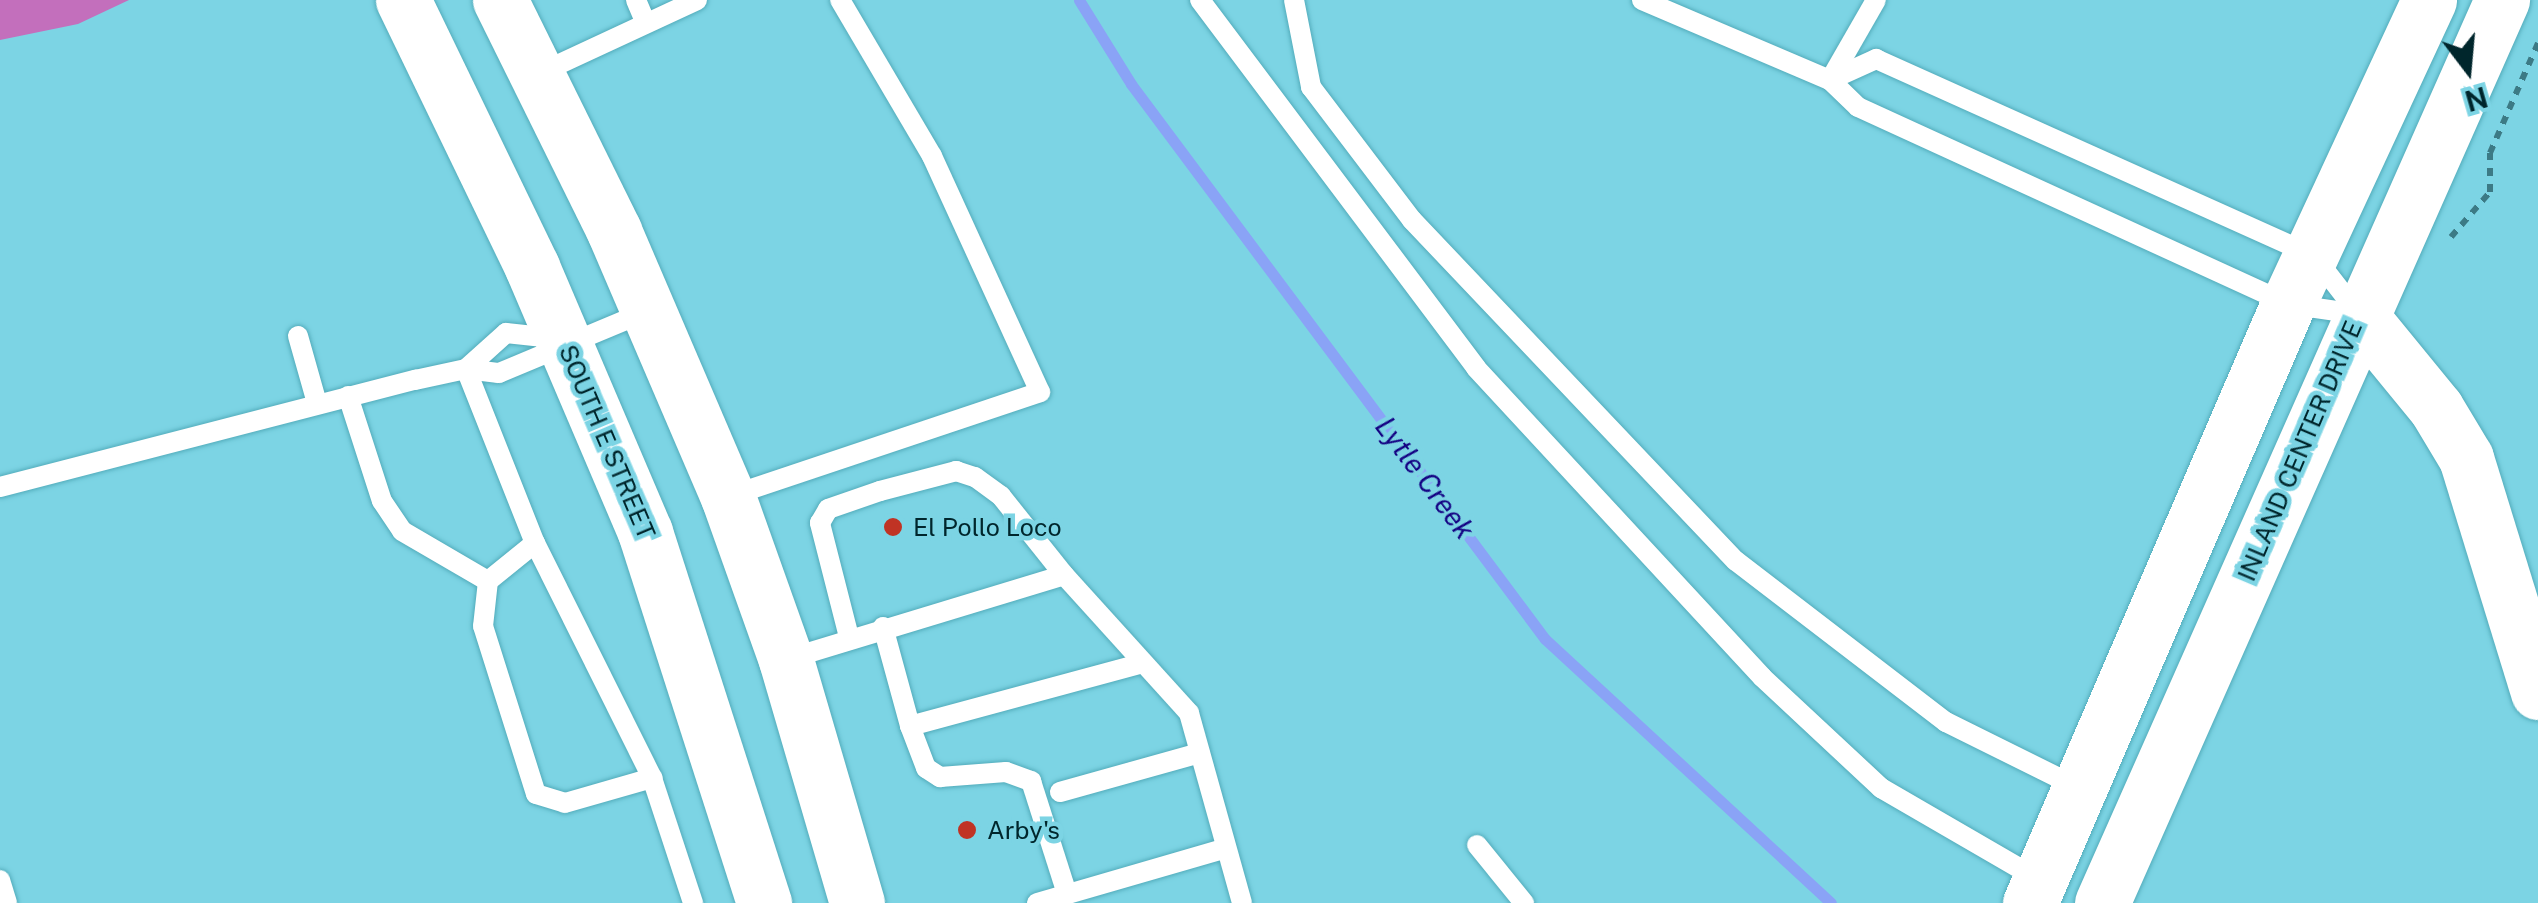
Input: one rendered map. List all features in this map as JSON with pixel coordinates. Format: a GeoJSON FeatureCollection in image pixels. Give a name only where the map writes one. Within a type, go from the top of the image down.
{"type":"FeatureCollection","features":[{"type":"Feature","properties":{"kind":"main road","name":"SOUTH E STREET"},"geometry":{"type":"LineString","coordinates":[[403,0],[564,341],[646,532],[764,903]]}},
{"type":"Feature","properties":{"kind":"main road"},"geometry":{"type":"LineString","coordinates":[[500,0],[538,74],[728,497],[786,660],[858,903]]}},
{"type":"Feature","properties":{"kind":"main road"},"geometry":{"type":"LineString","coordinates":[[2035,892],[2288,304],[2429,0]]}},
{"type":"Feature","properties":{"kind":"main road","name":"INLAND CENTER DRIVE"},"geometry":{"type":"LineString","coordinates":[[2102,903],[2359,314],[2502,0]]}},
{"type":"Feature","properties":{"kind":"main road"},"geometry":{"type":"LineString","coordinates":[[2359,314],[2436,408],[2466,458],[2538,692]]}},
{"type":"Feature","properties":{"kind":"lane"},"geometry":{"type":"LineString","coordinates":[[636,0],[646,23]]}},
{"type":"Feature","properties":{"kind":"lane"},"geometry":{"type":"LineString","coordinates":[[538,74],[697,0]]}},
{"type":"Feature","properties":{"kind":"lane"},"geometry":{"type":"LineString","coordinates":[[728,497],[1040,392],[932,156],[840,0]]}},
{"type":"Feature","properties":{"kind":"lane"},"geometry":{"type":"LineString","coordinates":[[1200,0],[1476,368],[1762,677],[1881,788],[2035,892]]}},
{"type":"Feature","properties":{"kind":"lane"},"geometry":{"type":"LineString","coordinates":[[1294,0],[1311,87],[1412,220],[1736,561],[1946,722],[2081,789]]}},
{"type":"Feature","properties":{"kind":"lane"},"geometry":{"type":"LineString","coordinates":[[1642,0],[1830,80],[1858,108],[2288,304],[2359,314]]}},
{"type":"Feature","properties":{"kind":"lane"},"geometry":{"type":"LineString","coordinates":[[1830,80],[1876,0]]}},
{"type":"Feature","properties":{"kind":"lane"},"geometry":{"type":"LineString","coordinates":[[1830,80],[1876,59],[2313,256],[2359,314]]}},
{"type":"Feature","properties":{"kind":"lane"},"geometry":{"type":"LineString","coordinates":[[0,487],[317,403],[466,369],[499,373],[546,357],[564,341],[646,312]]}},
{"type":"Feature","properties":{"kind":"lane"},"geometry":{"type":"LineString","coordinates":[[466,369],[506,333],[564,341]]}},
{"type":"Feature","properties":{"kind":"lane"},"geometry":{"type":"LineString","coordinates":[[298,336],[317,403]]}},
{"type":"Feature","properties":{"kind":"lane"},"geometry":{"type":"LineString","coordinates":[[466,369],[535,543],[652,778],[693,903]]}},
{"type":"Feature","properties":{"kind":"lane"},"geometry":{"type":"LineString","coordinates":[[348,396],[382,501],[402,532],[488,581]]}},
{"type":"Feature","properties":{"kind":"lane"},"geometry":{"type":"LineString","coordinates":[[850,636],[822,554],[820,523],[828,509],[880,490],[956,471],[976,477],[1001,496],[1064,575],[1189,713],[1242,903]]}},
{"type":"Feature","properties":{"kind":"lane"},"geometry":{"type":"LineString","coordinates":[[535,543],[488,581],[482,626],[536,794],[564,804],[652,778]]}},
{"type":"Feature","properties":{"kind":"lane"},"geometry":{"type":"LineString","coordinates":[[786,660],[850,636],[1064,575]]}},
{"type":"Feature","properties":{"kind":"lane"},"geometry":{"type":"LineString","coordinates":[[883,627],[910,726],[926,768],[940,777],[1006,772],[1031,781],[1067,894]]}},
{"type":"Feature","properties":{"kind":"lane"},"geometry":{"type":"LineString","coordinates":[[910,726],[1144,662]]}},
{"type":"Feature","properties":{"kind":"lane"},"geometry":{"type":"LineString","coordinates":[[1060,792],[1200,753]]}},
{"type":"Feature","properties":{"kind":"lane"},"geometry":{"type":"LineString","coordinates":[[1477,845],[1524,903]]}},
{"type":"Feature","properties":{"kind":"lane"},"geometry":{"type":"LineString","coordinates":[[1036,903],[1226,848]]}},
{"type":"Feature","properties":{"kind":"lane"},"geometry":{"type":"LineString","coordinates":[[0,880],[7,903]]}},
{"type":"Feature","properties":{"kind":"path"},"geometry":{"type":"LineString","coordinates":[[2447,242],[2490,192],[2490,153],[2538,43]]}},
{"type":"Feature","properties":{"kind":"shaded area"},"geometry":{"type":"Polygon","coordinates":[[[0,0],[129,0],[78,24],[0,40],[0,0]]]}},
{"type":"Feature","properties":{"kind":"waterway","name":"Lytle Creek"},"geometry":{"type":"LineString","coordinates":[[1079,0],[1131,84],[1545,639],[1831,903]]}},
{"type":"Feature","properties":{"kind":"place","name":"El Pollo Loco"},"geometry":{"type":"Point","coordinates":[893,527]}},
{"type":"Feature","properties":{"kind":"place","name":"Arby's"},"geometry":{"type":"Point","coordinates":[967,830]}}]}
